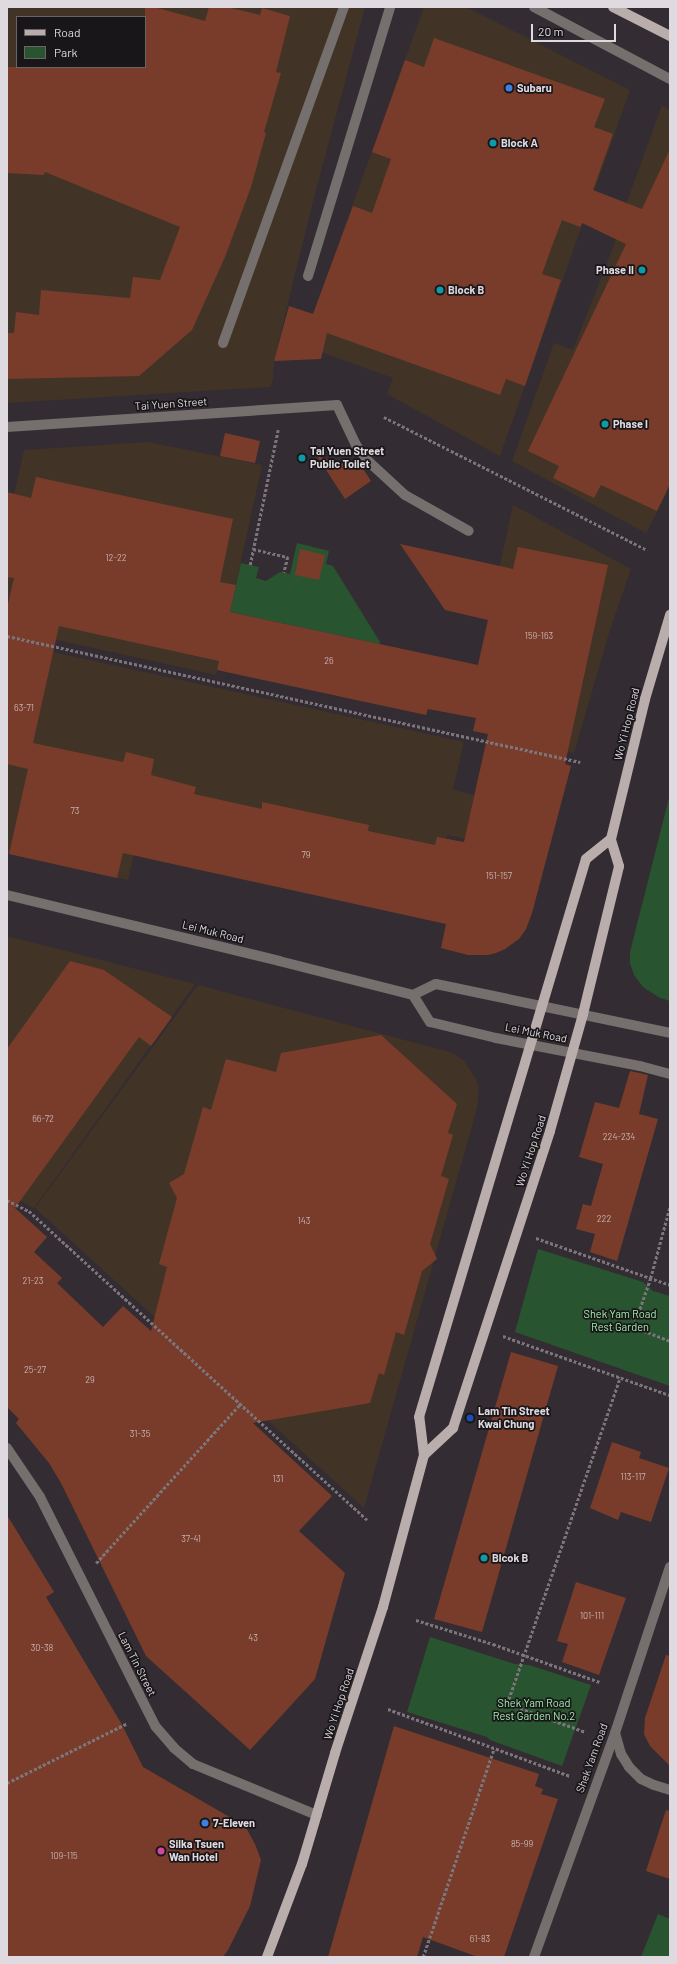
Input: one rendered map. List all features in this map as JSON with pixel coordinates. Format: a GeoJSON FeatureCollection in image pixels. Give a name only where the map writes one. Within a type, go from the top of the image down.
{"type":"FeatureCollection","features":[{"type":"Feature","properties":{"kind":"main road"},"geometry":{"type":"LineString","coordinates":[[613,7],[670,36]]}},
{"type":"Feature","properties":{"kind":"main road","name":"Wo Yi Hop Road"},"geometry":{"type":"LineString","coordinates":[[424,1455],[453,1428],[550,1131],[583,1014],[619,866],[611,839],[645,699],[670,615]]}},
{"type":"Feature","properties":{"kind":"main road","name":"Wo Yi Hop Road"},"geometry":{"type":"LineString","coordinates":[[267,1957],[302,1864],[383,1607],[424,1455],[419,1417],[586,859],[611,839]]}},
{"type":"Feature","properties":{"kind":"street"},"geometry":{"type":"LineString","coordinates":[[223,343],[344,7]]}},
{"type":"Feature","properties":{"kind":"street"},"geometry":{"type":"LineString","coordinates":[[308,276],[390,7]]}},
{"type":"Feature","properties":{"kind":"street"},"geometry":{"type":"LineString","coordinates":[[534,7],[670,79]]}},
{"type":"Feature","properties":{"kind":"street","name":"Tai Yuen Street"},"geometry":{"type":"LineString","coordinates":[[7,427],[337,405],[356,445],[368,461],[405,495],[469,531]]}},
{"type":"Feature","properties":{"kind":"street","name":"Lei Muk Road"},"geometry":{"type":"LineString","coordinates":[[7,895],[279,960],[413,995],[430,1022],[530,1045],[572,1052],[670,1074]]}},
{"type":"Feature","properties":{"kind":"street"},"geometry":{"type":"LineString","coordinates":[[413,995],[436,984],[670,1033]]}},
{"type":"Feature","properties":{"kind":"street","name":"Lam Tin Street"},"geometry":{"type":"LineString","coordinates":[[7,1448],[40,1497],[156,1727],[174,1748],[192,1764],[317,1815]]}},
{"type":"Feature","properties":{"kind":"street","name":"Shek Yam Road"},"geometry":{"type":"LineString","coordinates":[[534,1957],[615,1733],[670,1567]]}},
{"type":"Feature","properties":{"kind":"street"},"geometry":{"type":"LineString","coordinates":[[615,1733],[621,1754],[629,1767],[641,1779],[670,1790]]}},
{"type":"Feature","properties":{"kind":"path"},"geometry":{"type":"LineString","coordinates":[[384,417],[647,550]]}},
{"type":"Feature","properties":{"kind":"path"},"geometry":{"type":"LineString","coordinates":[[250,565],[278,430]]}},
{"type":"Feature","properties":{"kind":"path"},"geometry":{"type":"LineString","coordinates":[[253,549],[288,557],[284,572]]}},
{"type":"Feature","properties":{"kind":"path"},"geometry":{"type":"LineString","coordinates":[[7,636],[580,762]]}},
{"type":"Feature","properties":{"kind":"path"},"geometry":{"type":"LineString","coordinates":[[7,1200],[29,1211],[367,1520]]}},
{"type":"Feature","properties":{"kind":"path"},"geometry":{"type":"LineString","coordinates":[[670,1208],[651,1278],[634,1327],[670,1341]]}},
{"type":"Feature","properties":{"kind":"path"},"geometry":{"type":"LineString","coordinates":[[534,1237],[670,1286]]}},
{"type":"Feature","properties":{"kind":"path"},"geometry":{"type":"LineString","coordinates":[[503,1336],[620,1376],[670,1395]]}},
{"type":"Feature","properties":{"kind":"path"},"geometry":{"type":"LineString","coordinates":[[584,1732],[507,1704],[525,1656],[620,1376]]}},
{"type":"Feature","properties":{"kind":"path"},"geometry":{"type":"LineString","coordinates":[[96,1563],[240,1404]]}},
{"type":"Feature","properties":{"kind":"path"},"geometry":{"type":"LineString","coordinates":[[416,1620],[600,1682]]}},
{"type":"Feature","properties":{"kind":"path"},"geometry":{"type":"LineString","coordinates":[[388,1709],[570,1776]]}},
{"type":"Feature","properties":{"kind":"path"},"geometry":{"type":"LineString","coordinates":[[7,1783],[128,1724]]}},
{"type":"Feature","properties":{"kind":"path"},"geometry":{"type":"LineString","coordinates":[[423,1957],[494,1749]]}},
{"type":"Feature","properties":{"kind":"shaded area"},"geometry":{"type":"Polygon","coordinates":[[[7,7],[365,7],[312,205],[274,361],[273,379],[270,387],[7,403],[7,7]]]}},
{"type":"Feature","properties":{"kind":"shaded area"},"geometry":{"type":"Polygon","coordinates":[[[424,7],[466,7],[630,90],[500,456],[387,394],[393,378],[302,345],[424,7]]]}},
{"type":"Feature","properties":{"kind":"shaded area"},"geometry":{"type":"Polygon","coordinates":[[[662,105],[670,110],[670,486],[646,533],[512,461],[554,343],[573,350],[616,240],[614,238],[662,105]]]}},
{"type":"Feature","properties":{"kind":"shaded area"},"geometry":{"type":"Polygon","coordinates":[[[148,442],[262,465],[216,675],[7,629],[7,526],[24,450],[148,442]]]}},
{"type":"Feature","properties":{"kind":"shaded area"},"geometry":{"type":"Polygon","coordinates":[[[513,505],[631,569],[609,633],[574,753],[473,731],[479,704],[470,702],[513,505]]]}},
{"type":"Feature","properties":{"kind":"shaded area"},"geometry":{"type":"Polygon","coordinates":[[[7,642],[464,742],[453,790],[474,795],[485,747],[571,766],[532,913],[526,929],[519,939],[505,949],[488,955],[468,955],[441,948],[465,839],[448,835],[446,839],[452,840],[425,919],[153,860],[156,841],[138,837],[128,880],[7,853],[7,642]]]}},
{"type":"Feature","properties":{"kind":"shaded area"},"geometry":{"type":"Polygon","coordinates":[[[7,936],[195,984],[34,1208],[7,1194],[7,936]]]}},
{"type":"Feature","properties":{"kind":"shaded area"},"geometry":{"type":"Polygon","coordinates":[[[198,985],[453,1053],[464,1061],[476,1079],[479,1088],[477,1108],[364,1508],[35,1208],[198,985]]]}},
{"type":"Feature","properties":{"kind":"green space"},"geometry":{"type":"Polygon","coordinates":[[[297,543],[329,551],[326,564],[333,566],[380,642],[379,644],[230,612],[241,563],[259,567],[256,578],[266,581],[280,572],[290,574],[297,543]]]}},
{"type":"Feature","properties":{"kind":"green space"},"geometry":{"type":"Polygon","coordinates":[[[670,794],[670,1001],[660,998],[643,987],[634,975],[630,963],[630,952],[670,794]]]}},
{"type":"Feature","properties":{"kind":"green space","name":"Shek Yam Road Rest Garden"},"geometry":{"type":"Polygon","coordinates":[[[538,1249],[643,1282],[653,1291],[670,1296],[670,1386],[515,1332],[538,1249]]]}},
{"type":"Feature","properties":{"kind":"green space","name":"Shek Yam Road Rest Garden No.2"},"geometry":{"type":"Polygon","coordinates":[[[430,1637],[515,1664],[529,1665],[591,1685],[562,1766],[490,1740],[487,1737],[407,1712],[430,1637]]]}},
{"type":"Feature","properties":{"kind":"green space"},"geometry":{"type":"Polygon","coordinates":[[[658,1914],[670,1919],[670,1957],[641,1957],[658,1914]]]}},
{"type":"Feature","properties":{"kind":"building"},"geometry":{"type":"Polygon","coordinates":[[[145,7],[154,7],[205,21],[209,7],[227,7],[260,15],[262,8],[290,16],[276,72],[281,73],[264,132],[266,133],[251,187],[225,257],[192,330],[139,376],[7,379],[7,333],[14,333],[16,312],[39,315],[41,290],[130,298],[133,277],[160,280],[180,227],[45,172],[44,175],[7,173],[7,67],[146,68],[145,7]]]}},
{"type":"Feature","properties":{"kind":"building"},"geometry":{"type":"Polygon","coordinates":[[[434,38],[605,99],[594,127],[613,134],[593,190],[642,209],[670,149],[670,484],[657,511],[601,485],[594,498],[553,478],[559,466],[528,451],[626,244],[582,223],[580,227],[562,220],[542,274],[561,280],[525,386],[506,379],[500,395],[327,333],[321,359],[274,361],[289,306],[313,314],[353,206],[372,213],[391,159],[372,152],[405,60],[424,67],[434,38]]]}},
{"type":"Feature","properties":{"kind":"building"},"geometry":{"type":"Polygon","coordinates":[[[225,433],[260,441],[255,463],[220,456],[225,433]]]}},
{"type":"Feature","properties":{"kind":"building"},"geometry":{"type":"Polygon","coordinates":[[[317,456],[351,466],[358,461],[371,481],[345,499],[317,456]]]}},
{"type":"Feature","properties":{"kind":"building"},"geometry":{"type":"Polygon","coordinates":[[[36,477],[233,519],[220,582],[236,585],[230,612],[478,665],[488,620],[445,610],[400,544],[513,569],[518,547],[608,565],[565,764],[571,766],[532,913],[526,929],[519,939],[505,949],[496,953],[488,955],[468,955],[441,948],[446,924],[123,853],[117,878],[9,854],[28,769],[7,764],[7,608],[14,578],[7,577],[7,492],[31,498],[36,477]],[[59,626],[33,743],[123,762],[126,752],[154,759],[151,775],[196,787],[194,794],[262,809],[262,802],[369,825],[368,831],[435,845],[437,837],[464,842],[488,734],[473,731],[476,718],[428,709],[426,715],[217,670],[219,661],[59,626]]]}},
{"type":"Feature","properties":{"kind":"building"},"geometry":{"type":"Polygon","coordinates":[[[300,549],[325,555],[319,580],[295,575],[300,549]]]}},
{"type":"Feature","properties":{"kind":"building"},"geometry":{"type":"Polygon","coordinates":[[[70,961],[104,970],[172,1017],[151,1046],[139,1037],[15,1208],[47,1237],[34,1252],[62,1278],[57,1283],[103,1327],[123,1306],[151,1331],[167,1267],[159,1264],[177,1198],[169,1183],[184,1174],[203,1107],[211,1110],[226,1059],[276,1072],[281,1053],[381,1035],[457,1104],[448,1133],[453,1135],[441,1176],[449,1179],[430,1244],[437,1259],[422,1271],[404,1335],[396,1332],[384,1375],[379,1373],[370,1403],[253,1423],[332,1496],[299,1531],[345,1573],[315,1679],[250,1750],[146,1656],[61,1483],[49,1463],[16,1423],[19,1419],[7,1407],[7,1049],[70,961]]]}},
{"type":"Feature","properties":{"kind":"building"},"geometry":{"type":"Polygon","coordinates":[[[630,1071],[648,1075],[639,1114],[658,1119],[617,1261],[590,1252],[595,1234],[576,1229],[583,1204],[591,1206],[603,1164],[579,1157],[595,1102],[619,1108],[630,1071]]]}},
{"type":"Feature","properties":{"kind":"building"},"geometry":{"type":"Polygon","coordinates":[[[511,1352],[558,1366],[482,1632],[434,1619],[511,1352]]]}},
{"type":"Feature","properties":{"kind":"building"},"geometry":{"type":"Polygon","coordinates":[[[612,1442],[641,1452],[639,1458],[669,1468],[651,1522],[621,1512],[618,1520],[590,1508],[612,1442]]]}},
{"type":"Feature","properties":{"kind":"building"},"geometry":{"type":"Polygon","coordinates":[[[7,1515],[54,1592],[46,1597],[121,1723],[143,1767],[245,1826],[255,1844],[261,1860],[250,1906],[223,1957],[7,1957],[7,1515]]]}},
{"type":"Feature","properties":{"kind":"building"},"geometry":{"type":"Polygon","coordinates":[[[576,1582],[626,1598],[599,1675],[562,1662],[568,1644],[557,1641],[576,1582]]]}},
{"type":"Feature","properties":{"kind":"building"},"geometry":{"type":"Polygon","coordinates":[[[666,1655],[670,1656],[670,1766],[650,1746],[644,1734],[645,1718],[666,1655]]]}},
{"type":"Feature","properties":{"kind":"building"},"geometry":{"type":"Polygon","coordinates":[[[394,1726],[539,1774],[535,1786],[543,1789],[541,1794],[558,1799],[504,1957],[478,1957],[423,1937],[417,1957],[328,1957],[394,1726]]]}},
{"type":"Feature","properties":{"kind":"building"},"geometry":{"type":"Polygon","coordinates":[[[666,1810],[670,1811],[670,1879],[646,1871],[666,1810]]]}},
{"type":"Feature","properties":{"kind":"place","name":"Subaru"},"geometry":{"type":"Point","coordinates":[509,88]}},
{"type":"Feature","properties":{"kind":"place","name":"Block A"},"geometry":{"type":"Point","coordinates":[493,143]}},
{"type":"Feature","properties":{"kind":"place","name":"Phase II"},"geometry":{"type":"Point","coordinates":[642,270]}},
{"type":"Feature","properties":{"kind":"place","name":"Block B"},"geometry":{"type":"Point","coordinates":[440,290]}},
{"type":"Feature","properties":{"kind":"place","name":"Phase I"},"geometry":{"type":"Point","coordinates":[605,424]}},
{"type":"Feature","properties":{"kind":"place","name":"Tai Yuen Street Public Toilet"},"geometry":{"type":"Point","coordinates":[302,458]}},
{"type":"Feature","properties":{"kind":"place","name":"Lam Tin Street Kwai Chung"},"geometry":{"type":"Point","coordinates":[470,1418]}},
{"type":"Feature","properties":{"kind":"place","name":"Blcok B"},"geometry":{"type":"Point","coordinates":[484,1558]}},
{"type":"Feature","properties":{"kind":"place","name":"7-Eleven"},"geometry":{"type":"Point","coordinates":[205,1823]}},
{"type":"Feature","properties":{"kind":"place","name":"Silka Tsuen Wan Hotel"},"geometry":{"type":"Point","coordinates":[161,1851]}}]}
